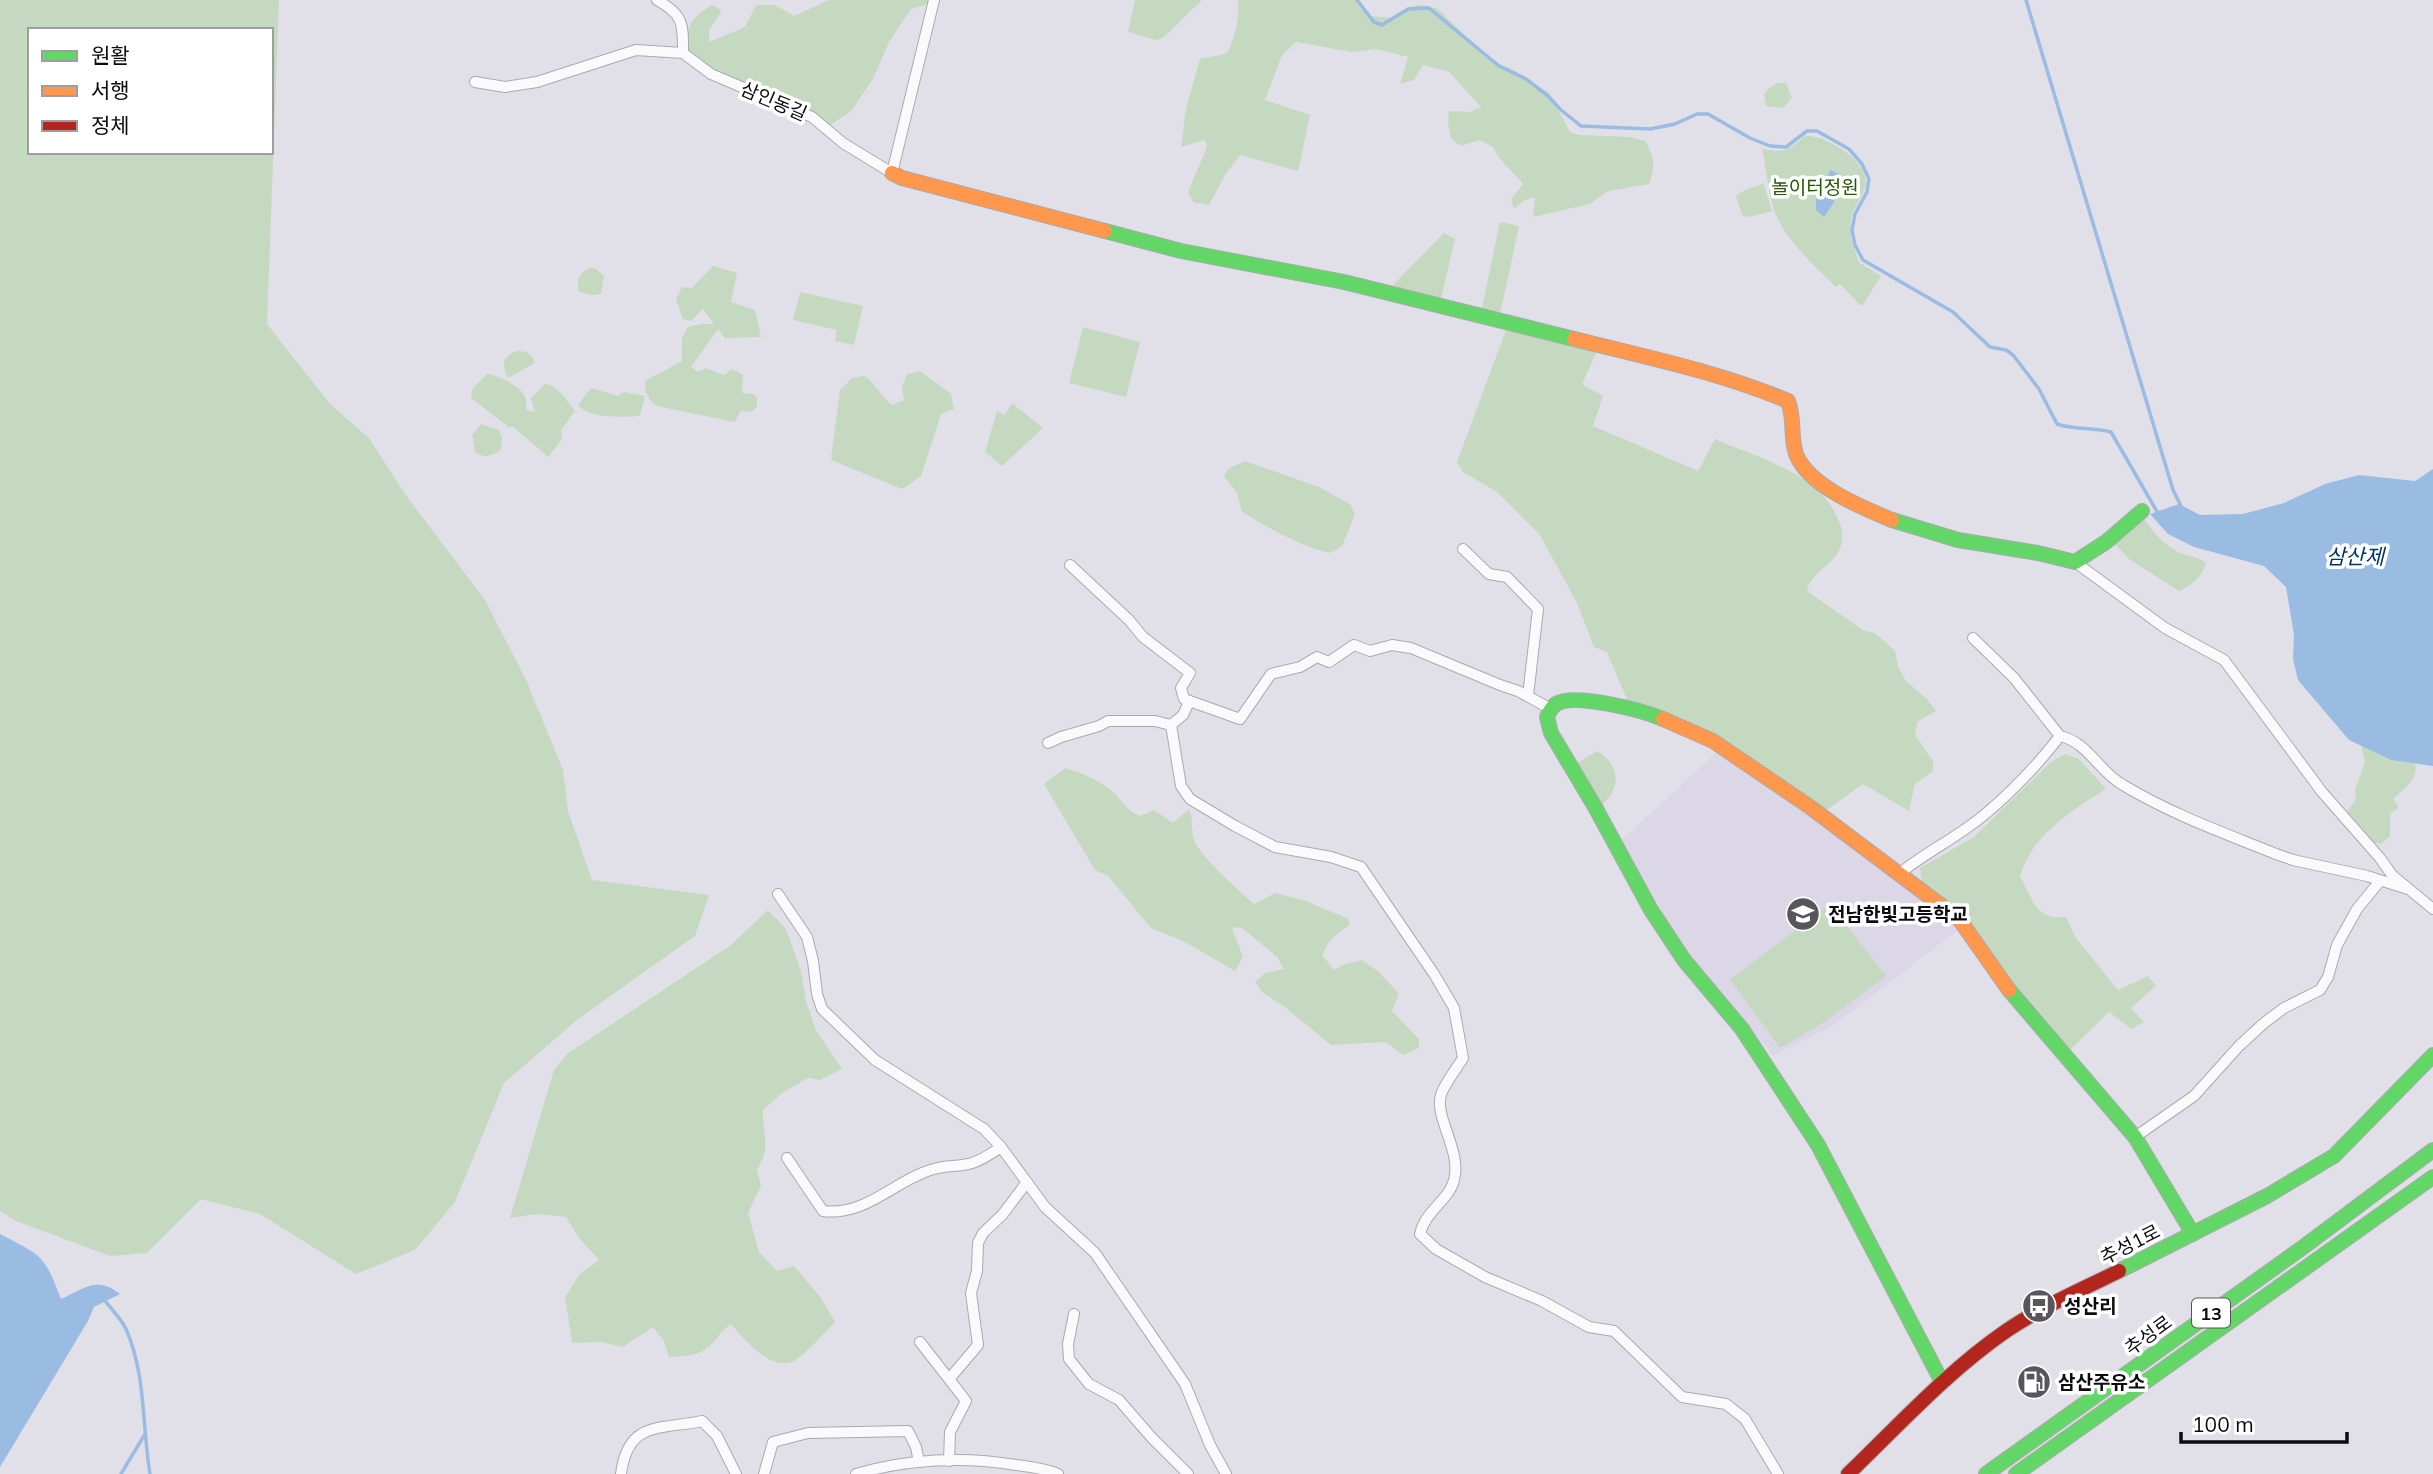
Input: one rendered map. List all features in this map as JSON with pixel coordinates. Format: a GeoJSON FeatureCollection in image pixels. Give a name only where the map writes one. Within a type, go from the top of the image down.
{"type":"FeatureCollection","features":[{"type":"Feature","properties":{"kind":"street"},"geometry":{"type":"LineString","coordinates":[[475,82],[505,87],[537,82],[636,50],[684,53],[683,28],[674,9],[657,0]]}},
{"type":"Feature","properties":{"kind":"street"},"geometry":{"type":"LineString","coordinates":[[934,0],[892,173],[902,178],[1181,251],[1393,293],[1693,368],[1755,387],[1788,401],[1793,413],[1792,443],[1801,464],[1835,492],[1863,508],[1934,535],[1978,545],[2052,554],[2075,562],[2165,628],[2224,660],[2322,792],[2392,875],[2433,909]]}},
{"type":"Feature","properties":{"kind":"street","name":"삼인동길"},"geometry":{"type":"LineString","coordinates":[[684,53],[712,74],[813,117],[843,143],[892,173]]}},
{"type":"Feature","properties":{"kind":"street"},"geometry":{"type":"LineString","coordinates":[[2075,562],[2106,542],[2142,511]]}},
{"type":"Feature","properties":{"kind":"street"},"geometry":{"type":"LineString","coordinates":[[1463,549],[1489,574],[1507,577],[1538,609],[1528,696]]}},
{"type":"Feature","properties":{"kind":"street"},"geometry":{"type":"LineString","coordinates":[[1070,565],[1129,620],[1143,637],[1190,673],[1181,688],[1184,699],[1240,719],[1271,674],[1300,667],[1317,657],[1329,662],[1354,645],[1370,651],[1401,645],[1528,696],[1551,709]]}},
{"type":"Feature","properties":{"kind":"street"},"geometry":{"type":"LineString","coordinates":[[1973,638],[2022,688],[2060,736],[2070,738],[2085,749],[2119,783],[2167,809],[2292,860],[2367,876],[2408,889]]}},
{"type":"Feature","properties":{"kind":"street"},"geometry":{"type":"LineString","coordinates":[[1942,1382],[1818,1144],[1742,1029],[1684,960],[1651,910],[1595,807],[1550,733],[1548,716],[1557,704],[1567,700],[1614,704],[1659,718],[1726,748],[1959,919],[1971,932],[1986,961],[2004,985],[2135,1137],[2193,1234]]}},
{"type":"Feature","properties":{"kind":"street"},"geometry":{"type":"LineString","coordinates":[[1171,724],[1183,715],[1189,702]]}},
{"type":"Feature","properties":{"kind":"street"},"geometry":{"type":"LineString","coordinates":[[1048,743],[1108,721],[1155,720],[1171,724]]}},
{"type":"Feature","properties":{"kind":"street"},"geometry":{"type":"LineString","coordinates":[[1171,724],[1181,786],[1190,799],[1275,847],[1331,857],[1361,867],[1454,1008],[1462,1058],[1440,1096],[1443,1120],[1456,1166],[1454,1183],[1423,1222],[1420,1234],[1436,1248],[1485,1277],[1542,1301],[1589,1327],[1614,1331],[1682,1397],[1726,1404],[1745,1419],[1778,1474]]}},
{"type":"Feature","properties":{"kind":"street"},"geometry":{"type":"LineString","coordinates":[[1899,874],[1986,814],[2045,755],[2060,736]]}},
{"type":"Feature","properties":{"kind":"street"},"geometry":{"type":"LineString","coordinates":[[2135,1137],[2194,1096],[2239,1046],[2284,1008],[2320,989],[2328,977],[2337,945],[2357,909],[2380,881]]}},
{"type":"Feature","properties":{"kind":"street"},"geometry":{"type":"LineString","coordinates":[[778,894],[807,937],[819,1003],[826,1013],[875,1060],[984,1129],[1001,1147],[1045,1207],[1095,1253],[1176,1370],[1191,1396],[1210,1445],[1226,1474]]}},
{"type":"Feature","properties":{"kind":"street","name":"추성1로"},"geometry":{"type":"LineString","coordinates":[[1848,1474],[1942,1382],[2006,1331],[2043,1309],[2267,1196],[2334,1156],[2433,1055]]}},
{"type":"Feature","properties":{"kind":"street"},"geometry":{"type":"LineString","coordinates":[[787,1158],[823,1211],[832,1212],[852,1209],[872,1201],[910,1178],[935,1168],[972,1163],[1001,1147]]}},
{"type":"Feature","properties":{"kind":"street","name":"추성로"},"geometry":{"type":"LineString","coordinates":[[1986,1474],[2302,1248],[2433,1150]]}},
{"type":"Feature","properties":{"kind":"street","name":"추성로"},"geometry":{"type":"LineString","coordinates":[[2016,1474],[2433,1177]]}},
{"type":"Feature","properties":{"kind":"street"},"geometry":{"type":"LineString","coordinates":[[950,1378],[978,1345],[971,1293],[977,1271],[978,1242],[1027,1182]]}},
{"type":"Feature","properties":{"kind":"street"},"geometry":{"type":"LineString","coordinates":[[1074,1314],[1068,1344],[1069,1359],[1089,1384],[1119,1400],[1188,1474]]}},
{"type":"Feature","properties":{"kind":"street"},"geometry":{"type":"LineString","coordinates":[[920,1342],[965,1401],[950,1432],[949,1461]]}},
{"type":"Feature","properties":{"kind":"street"},"geometry":{"type":"LineString","coordinates":[[621,1474],[626,1451],[635,1437],[645,1431],[702,1421],[717,1436],[736,1474]]}},
{"type":"Feature","properties":{"kind":"street"},"geometry":{"type":"LineString","coordinates":[[764,1474],[774,1442],[808,1433],[908,1431],[916,1447],[919,1462]]}},
{"type":"Feature","properties":{"kind":"street"},"geometry":{"type":"LineString","coordinates":[[856,1474],[887,1466],[949,1461],[989,1461],[1014,1469],[1042,1468],[1058,1474]]}},
{"type":"Feature","properties":{"kind":"shaded area","name":"전남한빛고등학교"},"geometry":{"type":"Polygon","coordinates":[[[1719,750],[1760,775],[1962,927],[1833,1026],[1773,1056],[1696,963],[1670,927],[1622,840],[1719,750]]]}},
{"type":"Feature","properties":{"kind":"green space"},"geometry":{"type":"Polygon","coordinates":[[[0,0],[279,0],[267,324],[330,404],[369,438],[405,494],[485,600],[527,682],[563,770],[568,811],[592,880],[709,895],[695,936],[578,1019],[504,1083],[455,1202],[415,1250],[356,1274],[260,1214],[201,1199],[147,1253],[110,1256],[16,1221],[0,1211],[0,0]]]}},
{"type":"Feature","properties":{"kind":"green space"},"geometry":{"type":"Polygon","coordinates":[[[829,0],[940,0],[911,9],[889,42],[873,79],[851,111],[830,125],[817,115],[714,70],[687,49],[692,22],[712,5],[722,10],[709,30],[709,42],[745,27],[756,5],[775,5],[794,16],[829,0]]]}},
{"type":"Feature","properties":{"kind":"green space"},"geometry":{"type":"Polygon","coordinates":[[[1135,0],[1202,0],[1163,38],[1155,40],[1128,32],[1135,0]]]}},
{"type":"Feature","properties":{"kind":"green space"},"geometry":{"type":"Polygon","coordinates":[[[1238,0],[1359,0],[1370,16],[1392,18],[1414,6],[1425,5],[1438,9],[1489,59],[1514,70],[1549,93],[1570,132],[1578,135],[1630,137],[1645,141],[1653,162],[1649,184],[1608,191],[1590,204],[1533,217],[1535,197],[1525,200],[1514,209],[1511,199],[1523,184],[1493,147],[1479,140],[1461,146],[1451,139],[1449,111],[1470,112],[1481,107],[1449,72],[1423,65],[1414,80],[1400,84],[1408,57],[1377,49],[1352,52],[1296,42],[1282,55],[1265,100],[1310,115],[1298,171],[1240,155],[1225,175],[1209,205],[1193,202],[1188,192],[1207,147],[1205,140],[1181,147],[1186,109],[1200,59],[1228,52],[1236,26],[1238,0]]]}},
{"type":"Feature","properties":{"kind":"green space"},"geometry":{"type":"Polygon","coordinates":[[[1778,83],[1786,83],[1792,98],[1783,108],[1766,106],[1764,95],[1778,83]]]}},
{"type":"Feature","properties":{"kind":"green space","name":"놀이터정원"},"geometry":{"type":"Polygon","coordinates":[[[1805,136],[1833,144],[1851,156],[1864,172],[1866,184],[1853,213],[1851,235],[1860,263],[1881,276],[1863,305],[1840,284],[1836,287],[1803,254],[1781,226],[1773,207],[1762,149],[1785,150],[1805,136]]]}},
{"type":"Feature","properties":{"kind":"green space"},"geometry":{"type":"Polygon","coordinates":[[[1762,184],[1772,211],[1749,217],[1742,215],[1736,196],[1762,184]]]}},
{"type":"Feature","properties":{"kind":"green space"},"geometry":{"type":"Polygon","coordinates":[[[1500,222],[1519,226],[1500,315],[1481,312],[1500,222]]]}},
{"type":"Feature","properties":{"kind":"green space"},"geometry":{"type":"Polygon","coordinates":[[[1444,233],[1455,239],[1441,299],[1390,288],[1444,233]]]}},
{"type":"Feature","properties":{"kind":"green space"},"geometry":{"type":"Polygon","coordinates":[[[713,266],[737,273],[731,302],[755,310],[761,337],[725,338],[718,329],[691,367],[698,372],[706,368],[724,375],[732,369],[743,375],[742,393],[754,394],[757,406],[753,411],[741,410],[735,422],[657,406],[645,389],[645,381],[682,361],[682,338],[688,327],[714,324],[703,309],[691,321],[683,319],[676,299],[682,287],[692,288],[713,266]]]}},
{"type":"Feature","properties":{"kind":"green space"},"geometry":{"type":"Polygon","coordinates":[[[590,268],[595,268],[604,276],[601,294],[579,292],[579,277],[590,268]]]}},
{"type":"Feature","properties":{"kind":"green space"},"geometry":{"type":"Polygon","coordinates":[[[800,292],[863,306],[854,345],[835,341],[837,330],[793,320],[800,292]]]}},
{"type":"Feature","properties":{"kind":"green space"},"geometry":{"type":"Polygon","coordinates":[[[1083,327],[1140,342],[1126,397],[1069,383],[1083,327]]]}},
{"type":"Feature","properties":{"kind":"green space"},"geometry":{"type":"Polygon","coordinates":[[[1506,330],[1597,351],[1582,384],[1603,396],[1593,426],[1698,471],[1715,439],[1785,468],[1817,489],[1829,503],[1841,529],[1841,545],[1833,559],[1813,578],[1807,591],[1863,630],[1875,633],[1895,651],[1905,680],[1927,699],[1936,711],[1917,722],[1915,735],[1933,761],[1933,771],[1915,784],[1909,811],[1863,784],[1824,812],[1782,784],[1628,702],[1607,652],[1594,647],[1577,603],[1540,535],[1497,492],[1463,472],[1457,462],[1506,330]]]}},
{"type":"Feature","properties":{"kind":"green space"},"geometry":{"type":"Polygon","coordinates":[[[517,351],[529,354],[535,363],[508,378],[504,362],[517,351]]]}},
{"type":"Feature","properties":{"kind":"green space"},"geometry":{"type":"Polygon","coordinates":[[[920,371],[951,394],[954,409],[941,414],[921,476],[902,489],[831,460],[840,390],[852,378],[864,376],[892,405],[904,400],[902,387],[907,374],[920,371]]]}},
{"type":"Feature","properties":{"kind":"green space"},"geometry":{"type":"Polygon","coordinates":[[[487,374],[501,378],[520,390],[525,397],[526,410],[535,412],[531,398],[545,384],[558,390],[575,411],[561,430],[562,439],[548,457],[512,426],[510,428],[471,398],[473,388],[487,374]]]}},
{"type":"Feature","properties":{"kind":"green space"},"geometry":{"type":"Polygon","coordinates":[[[591,388],[618,396],[624,392],[645,396],[640,416],[607,416],[583,410],[578,405],[591,388]]]}},
{"type":"Feature","properties":{"kind":"green space"},"geometry":{"type":"Polygon","coordinates":[[[1012,403],[1043,428],[1002,466],[985,452],[997,411],[1005,415],[1012,403]]]}},
{"type":"Feature","properties":{"kind":"green space"},"geometry":{"type":"Polygon","coordinates":[[[481,424],[499,430],[502,438],[501,450],[488,456],[475,452],[472,435],[481,424]]]}},
{"type":"Feature","properties":{"kind":"green space"},"geometry":{"type":"Polygon","coordinates":[[[1245,461],[1319,487],[1350,504],[1355,514],[1342,546],[1330,553],[1318,550],[1284,536],[1242,512],[1237,493],[1224,476],[1228,469],[1245,461]]]}},
{"type":"Feature","properties":{"kind":"green space"},"geometry":{"type":"Polygon","coordinates":[[[2143,518],[2169,547],[2206,563],[2199,577],[2192,583],[2179,591],[2129,559],[2114,543],[2143,518]]]}},
{"type":"Feature","properties":{"kind":"green space"},"geometry":{"type":"Polygon","coordinates":[[[2361,745],[2391,760],[2415,763],[2413,779],[2393,799],[2399,807],[2390,814],[2390,836],[2382,844],[2375,843],[2347,811],[2356,800],[2355,790],[2365,762],[2361,745]]]}},
{"type":"Feature","properties":{"kind":"green space"},"geometry":{"type":"Polygon","coordinates":[[[1597,751],[1610,763],[1616,776],[1613,791],[1602,805],[1576,764],[1597,751]]]}},
{"type":"Feature","properties":{"kind":"green space"},"geometry":{"type":"Polygon","coordinates":[[[2065,754],[2079,759],[2106,789],[2079,806],[2043,836],[2026,861],[2020,876],[2032,900],[2042,912],[2066,917],[2076,938],[2118,990],[2148,976],[2156,986],[2131,1008],[2144,1022],[2132,1029],[2109,1012],[2067,1053],[1923,889],[1920,868],[1974,837],[2051,762],[2065,754]]]}},
{"type":"Feature","properties":{"kind":"green space"},"geometry":{"type":"Polygon","coordinates":[[[1065,768],[1105,786],[1140,816],[1154,810],[1173,823],[1189,809],[1199,850],[1254,904],[1275,893],[1303,900],[1349,919],[1349,925],[1330,940],[1322,955],[1334,970],[1362,960],[1379,972],[1399,994],[1392,1011],[1419,1039],[1419,1048],[1403,1055],[1386,1042],[1331,1045],[1262,992],[1255,982],[1265,973],[1284,969],[1277,957],[1241,927],[1232,928],[1243,957],[1235,971],[1183,941],[1151,928],[1108,876],[1095,870],[1044,784],[1065,768]]]}},
{"type":"Feature","properties":{"kind":"green space"},"geometry":{"type":"Polygon","coordinates":[[[1830,904],[1886,976],[1823,1023],[1780,1048],[1730,980],[1830,904]]]}},
{"type":"Feature","properties":{"kind":"green space"},"geometry":{"type":"Polygon","coordinates":[[[768,910],[786,929],[801,971],[806,1002],[816,1030],[842,1069],[820,1080],[808,1078],[782,1093],[763,1110],[765,1147],[757,1169],[761,1186],[748,1213],[759,1252],[777,1271],[794,1266],[821,1298],[835,1322],[803,1354],[794,1361],[785,1363],[776,1362],[759,1353],[731,1324],[707,1348],[689,1356],[669,1357],[664,1341],[653,1327],[623,1347],[601,1342],[572,1343],[565,1297],[580,1274],[599,1260],[579,1238],[566,1217],[537,1214],[510,1218],[554,1070],[567,1054],[731,945],[768,910]]]}},
{"type":"Feature","properties":{"kind":"water"},"geometry":{"type":"Polygon","coordinates":[[[1830,170],[1841,175],[1844,181],[1824,217],[1816,210],[1816,199],[1824,190],[1830,170]]]}},
{"type":"Feature","properties":{"kind":"water","name":"삼산제"},"geometry":{"type":"Polygon","coordinates":[[[2433,469],[2433,766],[2391,760],[2349,740],[2298,680],[2293,659],[2294,635],[2286,587],[2264,566],[2194,547],[2168,534],[2150,514],[2179,504],[2200,515],[2243,514],[2284,503],[2325,484],[2359,475],[2415,481],[2433,469]]]}},
{"type":"Feature","properties":{"kind":"water"},"geometry":{"type":"Polygon","coordinates":[[[0,1234],[40,1258],[61,1299],[84,1288],[98,1285],[120,1294],[94,1307],[0,1467],[0,1234]]]}},
{"type":"Feature","properties":{"kind":"waterway"},"geometry":{"type":"LineString","coordinates":[[1357,0],[1374,22],[1382,25],[1408,9],[1429,8],[1499,66],[1526,79],[1547,95],[1581,126],[1650,129],[1675,124],[1697,114],[1708,114],[1770,146],[1786,147],[1807,131],[1817,131],[1849,149],[1862,164],[1869,179],[1867,192],[1855,214],[1852,230],[1855,245],[1863,260],[1953,312],[1990,347],[2006,350],[2013,355],[2039,389],[2057,424],[2111,432],[2159,515]]}},
{"type":"Feature","properties":{"kind":"waterway"},"geometry":{"type":"LineString","coordinates":[[2026,0],[2173,490],[2181,506]]}},
{"type":"Feature","properties":{"kind":"waterway"},"geometry":{"type":"LineString","coordinates":[[103,1298],[124,1325],[137,1364],[150,1474]]}},
{"type":"Feature","properties":{"kind":"waterway"},"geometry":{"type":"LineString","coordinates":[[121,1474],[145,1434]]}},
{"type":"Feature","properties":{"kind":"traffic: fast"},"geometry":{"type":"LineString","coordinates":[[1105,231],[1181,251],[1344,282],[1574,339]]}},
{"type":"Feature","properties":{"kind":"traffic: fast"},"geometry":{"type":"LineString","coordinates":[[1892,520],[1958,540],[2075,562],[2106,542],[2142,511]]}},
{"type":"Feature","properties":{"kind":"traffic: fast"},"geometry":{"type":"LineString","coordinates":[[1663,719],[1626,708],[1578,700],[1556,704],[1547,717],[1551,733],[1651,910],[1684,960],[1742,1029],[1818,1145],[1942,1382]]}},
{"type":"Feature","properties":{"kind":"traffic: fast"},"geometry":{"type":"LineString","coordinates":[[2009,990],[2135,1137],[2193,1234]]}},
{"type":"Feature","properties":{"kind":"traffic: fast"},"geometry":{"type":"LineString","coordinates":[[2119,1271],[2267,1196],[2334,1156],[2433,1055]]}},
{"type":"Feature","properties":{"kind":"traffic: fast"},"geometry":{"type":"LineString","coordinates":[[1986,1474],[2302,1248],[2433,1150]]}},
{"type":"Feature","properties":{"kind":"traffic: fast"},"geometry":{"type":"LineString","coordinates":[[2016,1474],[2433,1177]]}},
{"type":"Feature","properties":{"kind":"traffic: slow"},"geometry":{"type":"LineString","coordinates":[[892,173],[902,178],[1105,231]]}},
{"type":"Feature","properties":{"kind":"traffic: slow"},"geometry":{"type":"LineString","coordinates":[[1574,339],[1709,373],[1788,401],[1794,448],[1802,466],[1824,486],[1892,520]]}},
{"type":"Feature","properties":{"kind":"traffic: slow"},"geometry":{"type":"LineString","coordinates":[[1663,719],[1713,741],[1810,807],[1959,919],[2009,990]]}},
{"type":"Feature","properties":{"kind":"traffic: jam"},"geometry":{"type":"LineString","coordinates":[[1848,1474],[1924,1399],[1964,1363],[2006,1331],[2061,1299],[2119,1271]]}},
{"type":"Feature","properties":{"kind":"place","name":"전남한빛고등학교"},"geometry":{"type":"Point","coordinates":[1803,914]}},
{"type":"Feature","properties":{"kind":"place","name":"성산리"},"geometry":{"type":"Point","coordinates":[2039,1306]}},
{"type":"Feature","properties":{"kind":"place","name":"삼산주유소"},"geometry":{"type":"Point","coordinates":[2034,1382]}}]}
